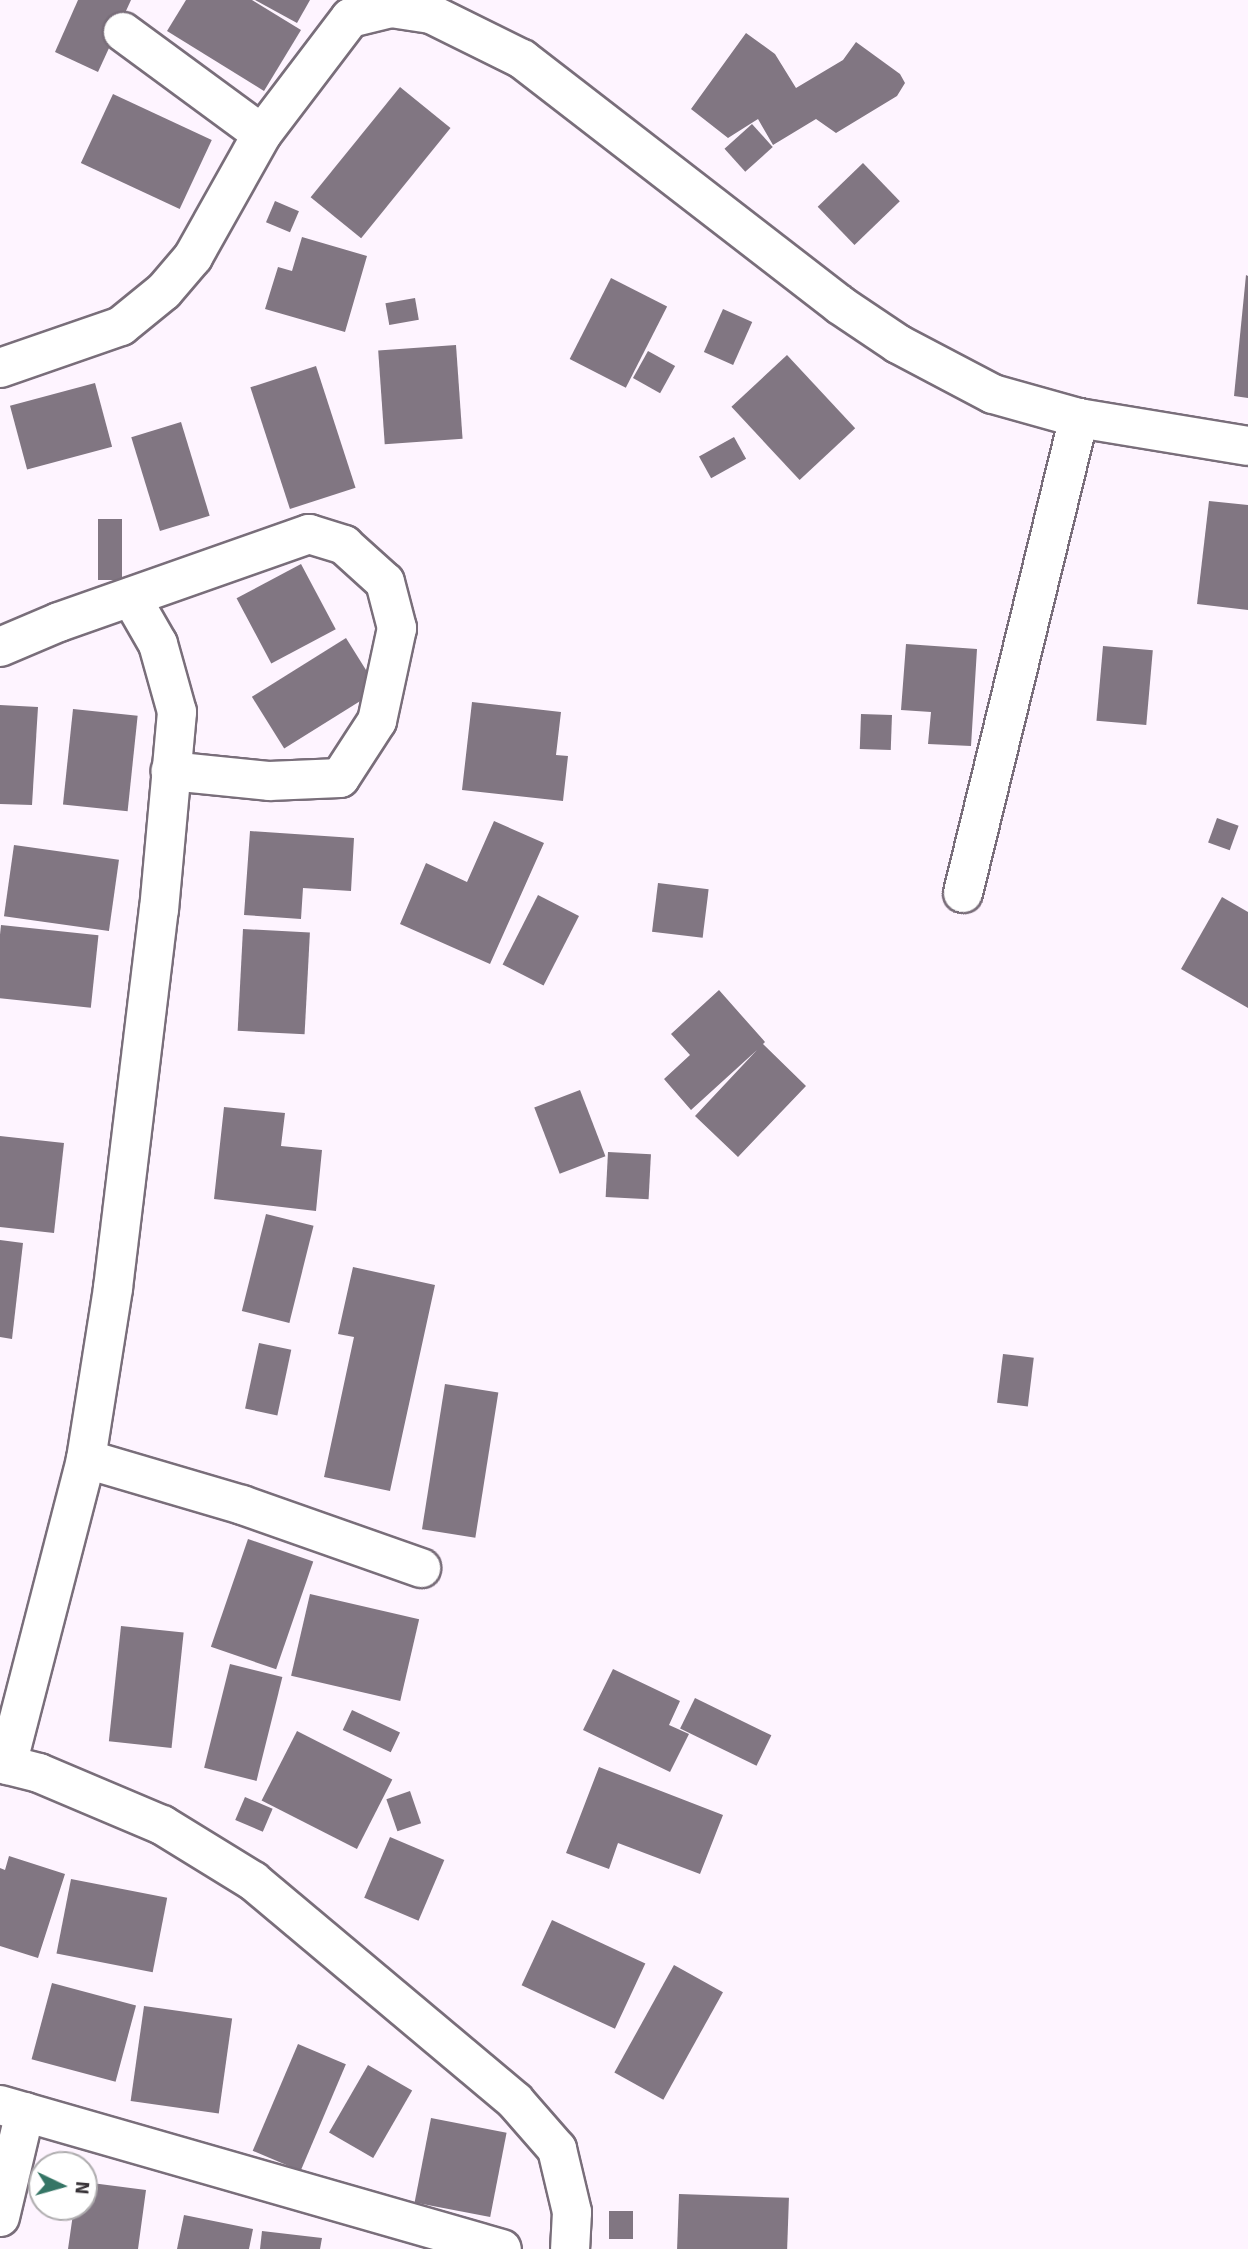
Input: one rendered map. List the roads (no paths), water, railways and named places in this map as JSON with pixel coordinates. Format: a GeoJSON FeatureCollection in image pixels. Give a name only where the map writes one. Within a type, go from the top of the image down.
{"type":"FeatureCollection","features":[{"type":"Feature","properties":{"kind":"street"},"geometry":{"type":"LineString","coordinates":[[0,368],[121,326],[164,291],[193,257],[262,134],[350,18],[391,8],[431,14],[522,59],[840,305],[898,344],[993,394],[1079,418],[1248,446]]}},
{"type":"Feature","properties":{"kind":"street"},"geometry":{"type":"LineString","coordinates":[[123,33],[262,134]]}},
{"type":"Feature","properties":{"kind":"street"},"geometry":{"type":"LineString","coordinates":[[963,892],[1079,418]]}},
{"type":"Feature","properties":{"kind":"street"},"geometry":{"type":"LineString","coordinates":[[0,647],[309,534],[344,545],[386,582],[397,628],[377,721],[340,778],[269,781],[171,771]]}},
{"type":"Feature","properties":{"kind":"street"},"geometry":{"type":"LineString","coordinates":[[131,597],[158,644],[177,712],[159,910],[113,1288],[86,1459],[4,1764],[39,1773],[162,1825],[253,1881],[515,2101],[557,2148],[572,2212],[570,2249]]}},
{"type":"Feature","properties":{"kind":"street"},"geometry":{"type":"LineString","coordinates":[[86,1459],[242,1505],[421,1568]]}},
{"type":"Feature","properties":{"kind":"street"},"geometry":{"type":"LineString","coordinates":[[0,2217],[13,2109],[502,2249]]}}]}
